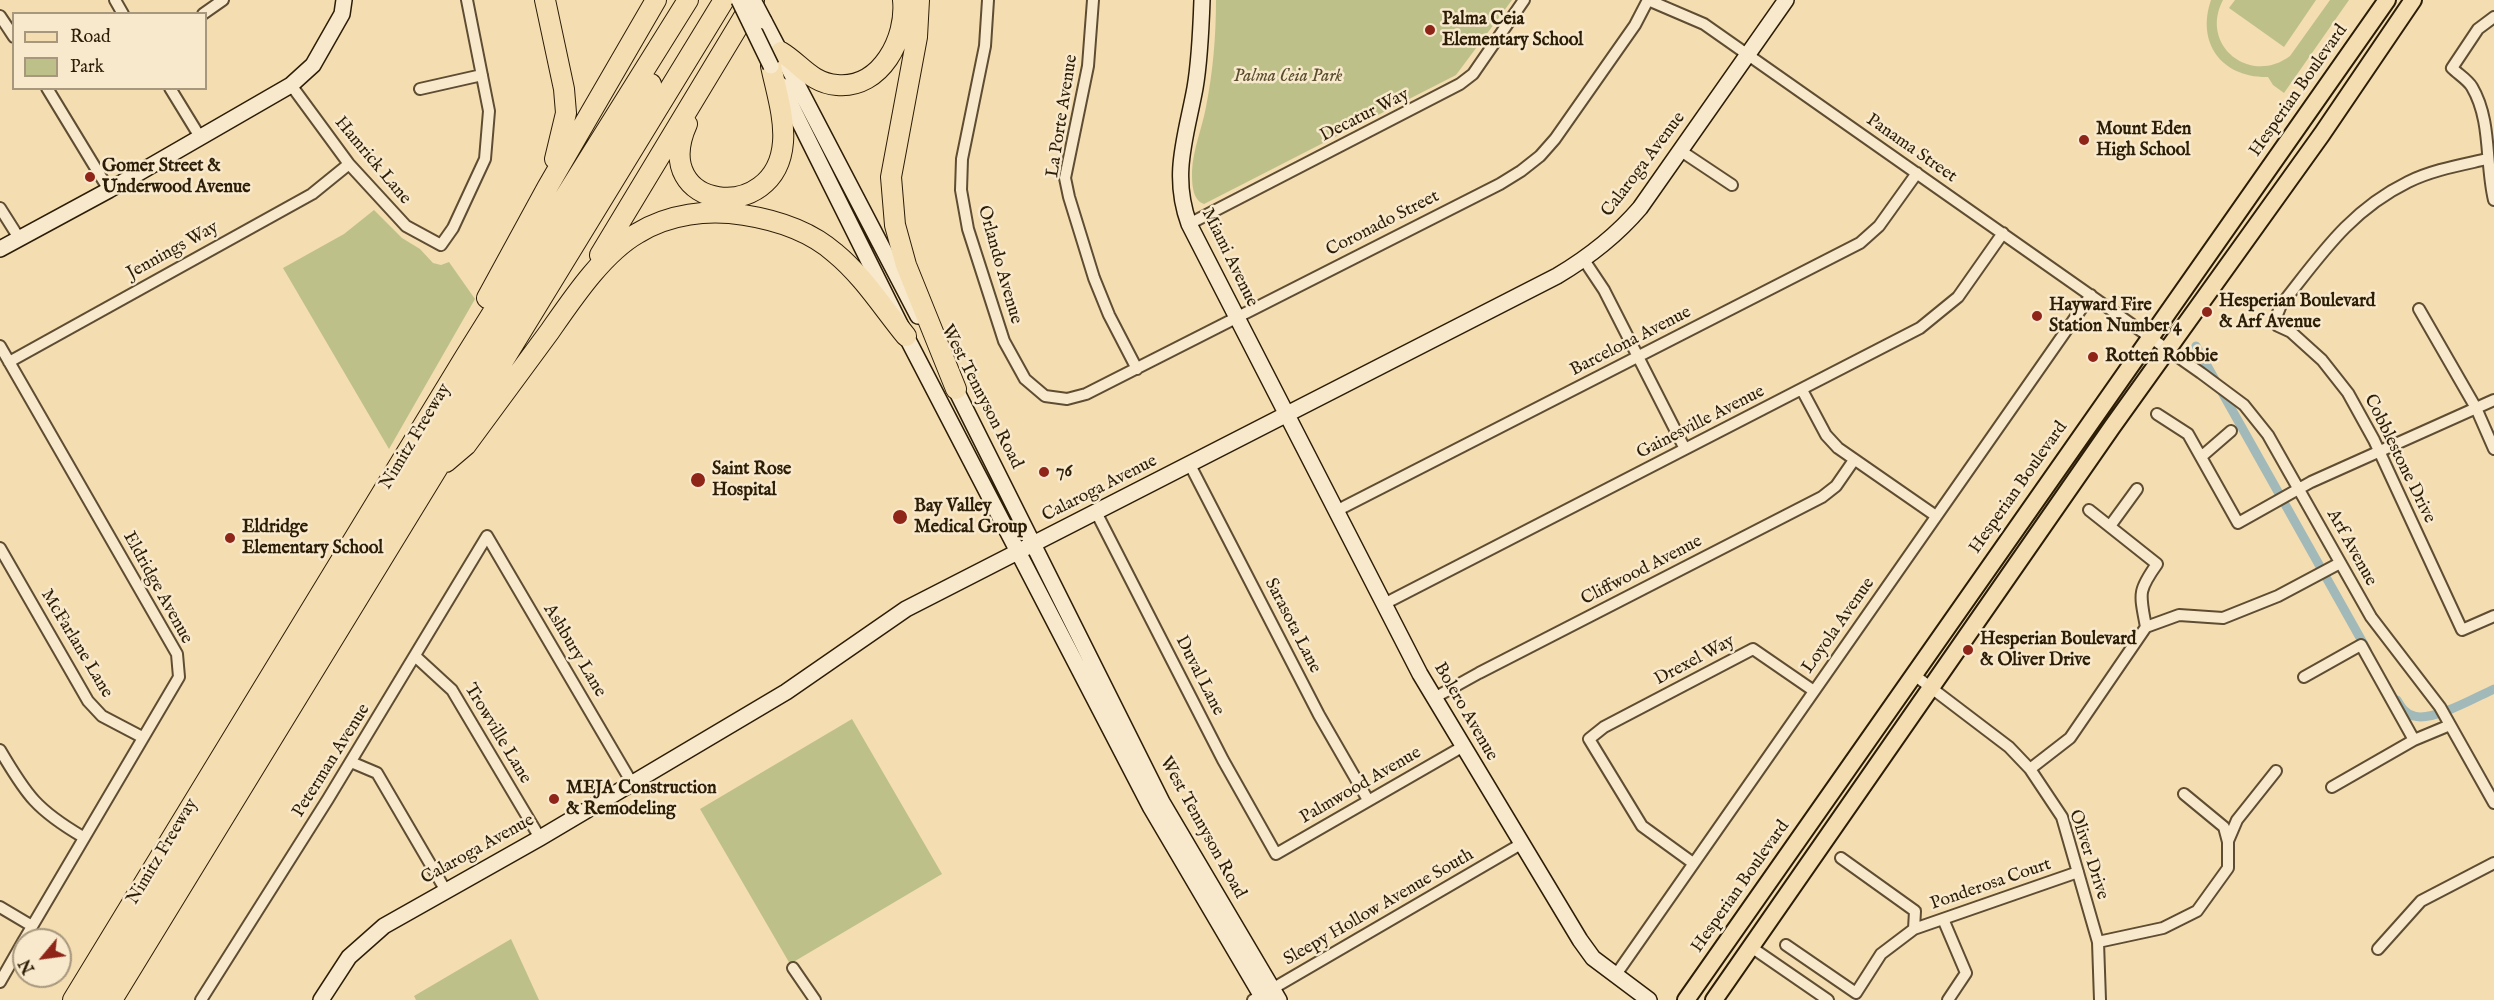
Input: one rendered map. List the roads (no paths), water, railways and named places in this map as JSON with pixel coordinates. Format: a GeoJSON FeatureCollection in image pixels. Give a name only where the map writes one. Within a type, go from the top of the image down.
{"type":"FeatureCollection","features":[{"type":"Feature","properties":{"kind":"highway"},"geometry":{"type":"LineString","coordinates":[[545,0],[564,89],[566,113],[547,188]]}},
{"type":"Feature","properties":{"kind":"highway"},"geometry":{"type":"LineString","coordinates":[[465,357],[467,333],[547,188],[656,0]]}},
{"type":"Feature","properties":{"kind":"highway","name":"Nimitz Freeway"},"geometry":{"type":"LineString","coordinates":[[73,1000],[465,357],[688,0]]}},
{"type":"Feature","properties":{"kind":"highway"},"geometry":{"type":"LineString","coordinates":[[91,1000],[703,0]]}},
{"type":"Feature","properties":{"kind":"highway","name":"Nimitz Freeway"},"geometry":{"type":"LineString","coordinates":[[112,1000],[724,0]]}},
{"type":"Feature","properties":{"kind":"highway"},"geometry":{"type":"LineString","coordinates":[[577,294],[753,0]]}},
{"type":"Feature","properties":{"kind":"highway"},"geometry":{"type":"LineString","coordinates":[[712,67],[681,137],[679,161],[681,169],[692,186],[702,193],[729,199],[742,197],[754,192],[766,182],[778,166],[781,157],[783,130],[776,59],[800,69],[815,79],[836,85],[854,83],[878,70],[895,48],[904,16],[903,0]]}},
{"type":"Feature","properties":{"kind":"highway"},"geometry":{"type":"LineString","coordinates":[[919,0],[916,37],[891,177],[895,225],[906,265],[956,389]]}},
{"type":"Feature","properties":{"kind":"highway"},"geometry":{"type":"LineString","coordinates":[[433,474],[466,445],[577,294],[618,247],[650,226],[666,219],[715,212],[763,218],[788,226],[832,250],[858,274],[906,336]]}},
{"type":"Feature","properties":{"kind":"main road","name":"Hesperian Boulevard"},"geometry":{"type":"LineString","coordinates":[[1686,1000],[2387,0]]}},
{"type":"Feature","properties":{"kind":"main road"},"geometry":{"type":"LineString","coordinates":[[1714,1000],[1930,687],[2322,134],[2413,0]]}},
{"type":"Feature","properties":{"kind":"street"},"geometry":{"type":"LineString","coordinates":[[206,12],[223,0]]}},
{"type":"Feature","properties":{"kind":"street"},"geometry":{"type":"LineString","coordinates":[[0,249],[291,85],[313,65],[342,14],[344,0]]}},
{"type":"Feature","properties":{"kind":"street"},"geometry":{"type":"LineString","coordinates":[[420,89],[482,75],[467,0]]}},
{"type":"Feature","properties":{"kind":"street","name":"West Tennyson Road"},"geometry":{"type":"LineString","coordinates":[[739,0],[776,59],[956,389],[1162,802],[1266,997]]}},
{"type":"Feature","properties":{"kind":"street","name":"West Tennyson Road"},"geometry":{"type":"LineString","coordinates":[[753,0],[764,21],[776,59],[906,336],[1151,808],[1266,997]]}},
{"type":"Feature","properties":{"kind":"street","name":"Orlando Avenue"},"geometry":{"type":"LineString","coordinates":[[988,0],[985,46],[962,159],[961,190],[968,229],[998,324],[1013,361],[1024,379],[1045,396],[1067,399]]}},
{"type":"Feature","properties":{"kind":"street","name":"La Porte Avenue"},"geometry":{"type":"LineString","coordinates":[[1093,0],[1088,66],[1065,178],[1094,278],[1109,315],[1137,369]]}},
{"type":"Feature","properties":{"kind":"street","name":"Miami Avenue"},"geometry":{"type":"LineString","coordinates":[[1202,0],[1201,36],[1195,87],[1180,168],[1180,189],[1189,224],[1286,415]]}},
{"type":"Feature","properties":{"kind":"street","name":"Decatur Way"},"geometry":{"type":"LineString","coordinates":[[1189,224],[1460,84],[1473,74],[1524,0]]}},
{"type":"Feature","properties":{"kind":"street","name":"Coronado Street"},"geometry":{"type":"LineString","coordinates":[[1067,399],[1086,394],[1137,369],[1500,184],[1521,171],[1540,156],[1555,139],[1635,25],[1648,0]]}},
{"type":"Feature","properties":{"kind":"street","name":"Panama Street"},"geometry":{"type":"LineString","coordinates":[[1648,0],[1704,24],[2149,337]]}},
{"type":"Feature","properties":{"kind":"street","name":"Calaroga Avenue"},"geometry":{"type":"LineString","coordinates":[[321,1000],[343,965],[371,936],[393,920],[540,838],[786,692],[906,609],[1190,465],[1584,260],[1626,224],[1681,151],[1786,0]]}},
{"type":"Feature","properties":{"kind":"street"},"geometry":{"type":"LineString","coordinates":[[0,16],[12,34]]}},
{"type":"Feature","properties":{"kind":"street"},"geometry":{"type":"LineString","coordinates":[[2494,17],[2478,29],[2452,68],[2472,86],[2485,121],[2487,159],[2494,200]]}},
{"type":"Feature","properties":{"kind":"street","name":"Hamrick Lane"},"geometry":{"type":"LineString","coordinates":[[291,85],[349,164],[406,226],[441,245],[453,228],[485,159],[489,111],[482,75]]}},
{"type":"Feature","properties":{"kind":"street"},"geometry":{"type":"LineString","coordinates":[[48,90],[108,190]]}},
{"type":"Feature","properties":{"kind":"street"},"geometry":{"type":"LineString","coordinates":[[171,90],[200,137]]}},
{"type":"Feature","properties":{"kind":"street"},"geometry":{"type":"LineString","coordinates":[[1681,151],[1732,185]]}},
{"type":"Feature","properties":{"kind":"street","name":"Cobblestone Drive"},"geometry":{"type":"LineString","coordinates":[[2487,159],[2409,181],[2370,204],[2346,224],[2281,305],[2277,315],[2278,326],[2291,332],[2336,375],[2358,410],[2462,630],[2494,616]]}},
{"type":"Feature","properties":{"kind":"street","name":"Jennings Way"},"geometry":{"type":"LineString","coordinates":[[9,362],[312,194],[349,164]]}},
{"type":"Feature","properties":{"kind":"street","name":"Barcelona Avenue"},"geometry":{"type":"LineString","coordinates":[[1336,511],[1860,243],[1879,226],[1917,173]]}},
{"type":"Feature","properties":{"kind":"street"},"geometry":{"type":"LineString","coordinates":[[0,208],[19,238]]}},
{"type":"Feature","properties":{"kind":"street","name":"Gainesville Avenue"},"geometry":{"type":"LineString","coordinates":[[1384,604],[1802,390],[1929,322],[1958,297],[2003,233]]}},
{"type":"Feature","properties":{"kind":"street"},"geometry":{"type":"LineString","coordinates":[[1584,260],[1604,290],[1685,449]]}},
{"type":"Feature","properties":{"kind":"street","name":"Loyola Avenue"},"geometry":{"type":"LineString","coordinates":[[1615,976],[2091,296]]}},
{"type":"Feature","properties":{"kind":"street"},"geometry":{"type":"LineString","coordinates":[[2420,309],[2476,408],[2494,449]]}},
{"type":"Feature","properties":{"kind":"street","name":"Arf Avenue"},"geometry":{"type":"LineString","coordinates":[[2149,337],[2244,405],[2268,435],[2376,625],[2440,707],[2494,803]]}},
{"type":"Feature","properties":{"kind":"street","name":"Eldridge Avenue"},"geometry":{"type":"LineString","coordinates":[[0,346],[177,654],[179,677],[32,926]]}},
{"type":"Feature","properties":{"kind":"street"},"geometry":{"type":"LineString","coordinates":[[1802,390],[1826,435],[1854,460],[1936,516]]}},
{"type":"Feature","properties":{"kind":"street"},"geometry":{"type":"LineString","coordinates":[[2157,414],[2188,434],[2238,524],[2298,489],[2494,400]]}},
{"type":"Feature","properties":{"kind":"street","name":"Bolero Avenue"},"geometry":{"type":"LineString","coordinates":[[1286,415],[1434,698],[1580,940],[1593,958],[1649,1000]]}},
{"type":"Feature","properties":{"kind":"street"},"geometry":{"type":"LineString","coordinates":[[2201,457],[2232,431]]}},
{"type":"Feature","properties":{"kind":"street","name":"Cliffwood Avenue"},"geometry":{"type":"LineString","coordinates":[[1434,698],[1822,497],[1836,486],[1854,460]]}},
{"type":"Feature","properties":{"kind":"street","name":"Sarasota Lane"},"geometry":{"type":"LineString","coordinates":[[1190,465],[1319,715],[1368,800]]}},
{"type":"Feature","properties":{"kind":"street"},"geometry":{"type":"LineString","coordinates":[[2110,526],[2137,489]]}},
{"type":"Feature","properties":{"kind":"street"},"geometry":{"type":"LineString","coordinates":[[2089,510],[2157,564],[2142,586],[2146,627]]}},
{"type":"Feature","properties":{"kind":"street","name":"Duval Lane"},"geometry":{"type":"LineString","coordinates":[[1096,512],[1223,760],[1276,854]]}},
{"type":"Feature","properties":{"kind":"street","name":"Peterman Avenue"},"geometry":{"type":"LineString","coordinates":[[201,1000],[351,762],[487,536]]}},
{"type":"Feature","properties":{"kind":"street","name":"Ashbury Lane"},"geometry":{"type":"LineString","coordinates":[[487,536],[632,783]]}},
{"type":"Feature","properties":{"kind":"street","name":"McFarlane Lane"},"geometry":{"type":"LineString","coordinates":[[0,549],[88,701],[102,716],[142,737]]}},
{"type":"Feature","properties":{"kind":"street"},"geometry":{"type":"LineString","coordinates":[[2030,769],[2070,738],[2146,627],[2180,615],[2223,618],[2278,596],[2340,563]]}},
{"type":"Feature","properties":{"kind":"street"},"geometry":{"type":"LineString","coordinates":[[2304,677],[2361,645],[2414,741]]}},
{"type":"Feature","properties":{"kind":"street","name":"Drexel Way"},"geometry":{"type":"LineString","coordinates":[[1693,863],[1642,826],[1589,739],[1604,728],[1753,649],[1814,691]]}},
{"type":"Feature","properties":{"kind":"street","name":"Trowville Lane"},"geometry":{"type":"LineString","coordinates":[[416,656],[452,690],[540,838]]}},
{"type":"Feature","properties":{"kind":"street","name":"Oliver Drive"},"geometry":{"type":"LineString","coordinates":[[1913,674],[2008,747],[2030,769],[2062,817],[2098,942],[2100,1000]]}},
{"type":"Feature","properties":{"kind":"street"},"geometry":{"type":"LineString","coordinates":[[2332,787],[2414,741],[2450,725]]}},
{"type":"Feature","properties":{"kind":"street","name":"Palmwood Avenue"},"geometry":{"type":"LineString","coordinates":[[1276,854],[1462,747]]}},
{"type":"Feature","properties":{"kind":"street"},"geometry":{"type":"LineString","coordinates":[[0,750],[31,799],[46,814],[83,837]]}},
{"type":"Feature","properties":{"kind":"street"},"geometry":{"type":"LineString","coordinates":[[351,762],[377,773],[446,891]]}},
{"type":"Feature","properties":{"kind":"street"},"geometry":{"type":"LineString","coordinates":[[2228,842],[2237,820],[2276,771]]}},
{"type":"Feature","properties":{"kind":"street"},"geometry":{"type":"LineString","coordinates":[[2098,942],[2163,928],[2196,911],[2228,868],[2228,842],[2224,827],[2184,794]]}},
{"type":"Feature","properties":{"kind":"street","name":"Sleepy Hollow Avenue South"},"geometry":{"type":"LineString","coordinates":[[1266,997],[1521,844]]}},
{"type":"Feature","properties":{"kind":"street"},"geometry":{"type":"LineString","coordinates":[[1841,858],[1915,910],[1914,929]]}},
{"type":"Feature","properties":{"kind":"street"},"geometry":{"type":"LineString","coordinates":[[2378,949],[2421,901],[2494,863]]}},
{"type":"Feature","properties":{"kind":"street","name":"Ponderosa Court"},"geometry":{"type":"LineString","coordinates":[[1786,945],[1856,993],[1881,954],[1914,929],[2078,872]]}},
{"type":"Feature","properties":{"kind":"street"},"geometry":{"type":"LineString","coordinates":[[0,907],[32,926]]}},
{"type":"Feature","properties":{"kind":"street"},"geometry":{"type":"LineString","coordinates":[[1943,919],[1966,973],[1948,1000]]}},
{"type":"Feature","properties":{"kind":"street"},"geometry":{"type":"LineString","coordinates":[[1751,947],[1828,1000]]}},
{"type":"Feature","properties":{"kind":"street","name":"Eldridge Avenue"},"geometry":{"type":"LineString","coordinates":[[0,982],[12,961]]}},
{"type":"Feature","properties":{"kind":"street"},"geometry":{"type":"LineString","coordinates":[[793,968],[815,1000]]}},
{"type":"Feature","properties":{"kind":"waterway"},"geometry":{"type":"LineString","coordinates":[[2196,346],[2367,650]]}},
{"type":"Feature","properties":{"kind":"waterway"},"geometry":{"type":"LineString","coordinates":[[2397,700],[2408,714],[2422,717],[2443,712],[2494,689]]}},
{"type":"Feature","properties":{"kind":"place","name":"Palma Ceia Elementary School"},"geometry":{"type":"Point","coordinates":[1430,30]}},
{"type":"Feature","properties":{"kind":"place","name":"Mount Eden High School"},"geometry":{"type":"Point","coordinates":[2084,140]}},
{"type":"Feature","properties":{"kind":"place","name":"Gomer Street & Underwood Avenue"},"geometry":{"type":"Point","coordinates":[90,177]}},
{"type":"Feature","properties":{"kind":"place","name":"Hesperian Boulevard & Arf Avenue"},"geometry":{"type":"Point","coordinates":[2207,312]}},
{"type":"Feature","properties":{"kind":"place","name":"Hayward Fire Station Number 4"},"geometry":{"type":"Point","coordinates":[2037,316]}},
{"type":"Feature","properties":{"kind":"place","name":"Rotten Robbie"},"geometry":{"type":"Point","coordinates":[2093,357]}},
{"type":"Feature","properties":{"kind":"place","name":"76"},"geometry":{"type":"Point","coordinates":[1044,472]}},
{"type":"Feature","properties":{"kind":"place","name":"Saint Rose Hospital"},"geometry":{"type":"Point","coordinates":[698,480]}},
{"type":"Feature","properties":{"kind":"place","name":"Bay Valley Medical Group"},"geometry":{"type":"Point","coordinates":[900,517]}},
{"type":"Feature","properties":{"kind":"place","name":"Eldridge Elementary School"},"geometry":{"type":"Point","coordinates":[230,538]}},
{"type":"Feature","properties":{"kind":"place","name":"Hesperian Boulevard & Oliver Drive"},"geometry":{"type":"Point","coordinates":[1968,650]}},
{"type":"Feature","properties":{"kind":"place","name":"MEJA Construction & Remodeling"},"geometry":{"type":"Point","coordinates":[554,799]}},
{"type":"Feature","properties":{"kind":"park label","name":"Palma Ceia Park"},"geometry":{"type":"Point","coordinates":[1288,77]}}]}
